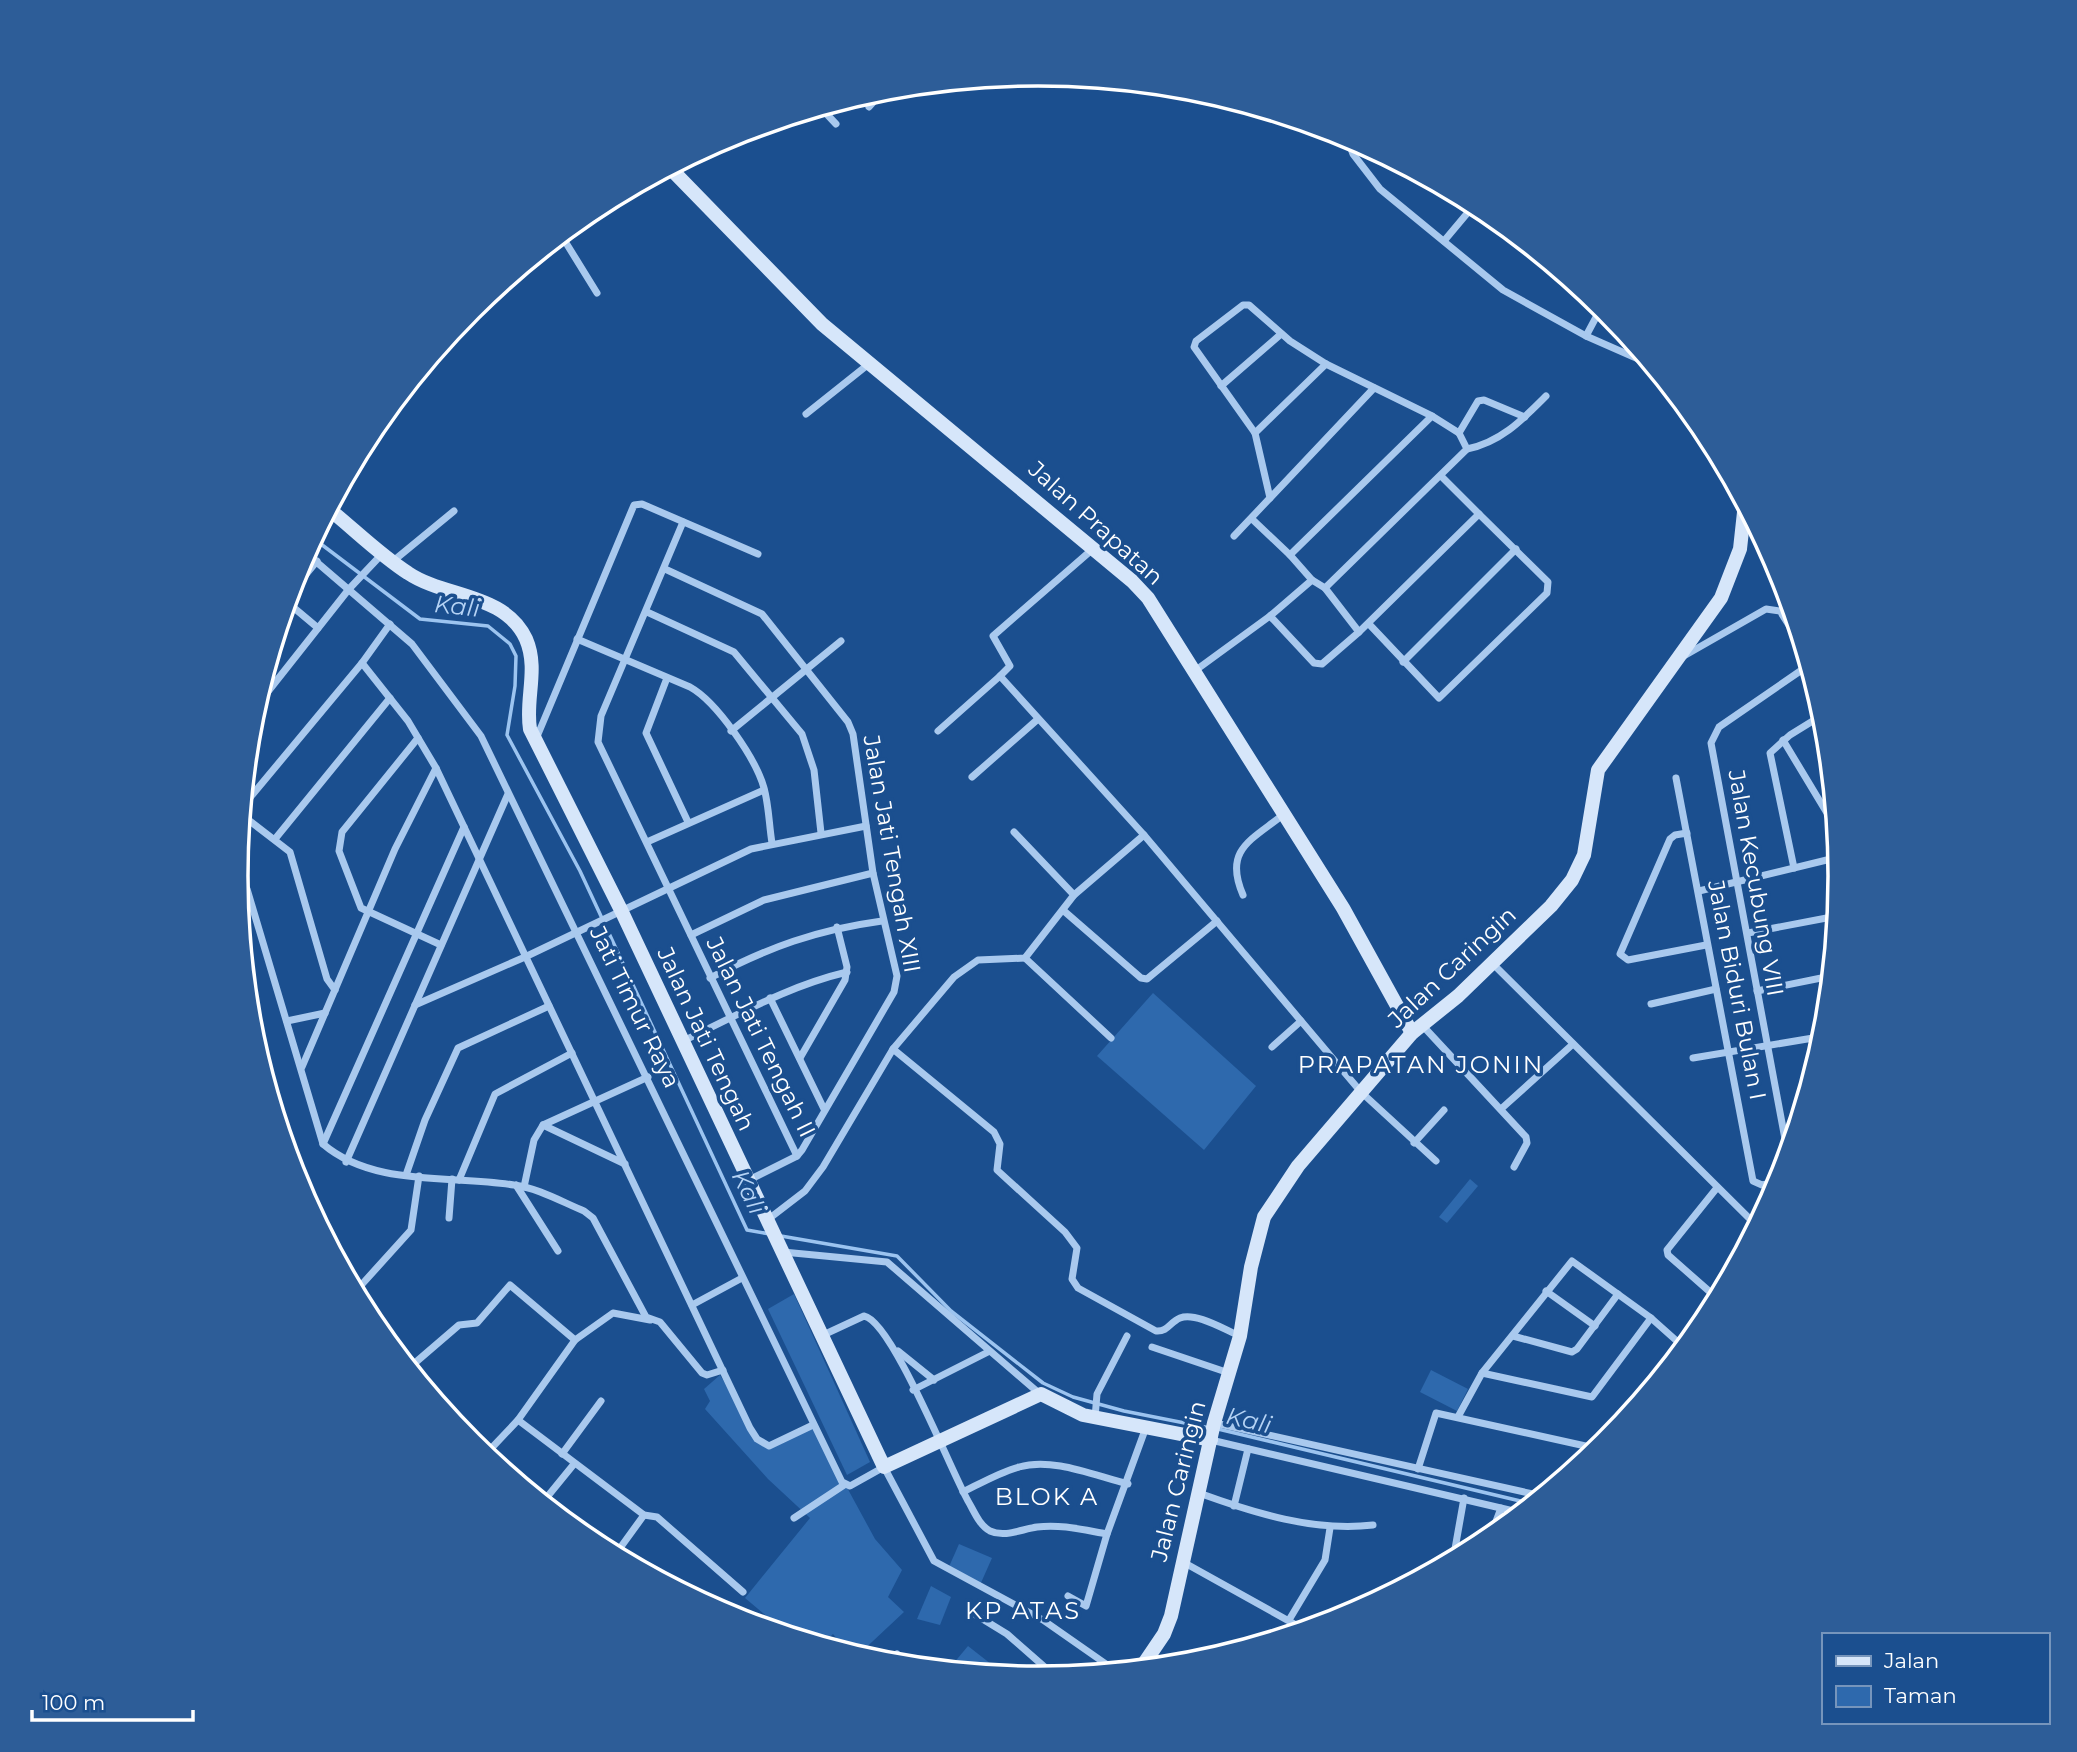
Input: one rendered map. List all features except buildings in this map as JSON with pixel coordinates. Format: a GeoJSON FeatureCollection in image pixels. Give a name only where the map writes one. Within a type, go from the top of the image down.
{"type":"FeatureCollection","features":[{"type":"Feature","properties":{"kind":"main road","name":"Jalan Prapatan"},"geometry":{"type":"LineString","coordinates":[[677,174],[821,324],[871,362],[1094,548],[1148,598],[1196,670],[1417,1029]]}},
{"type":"Feature","properties":{"kind":"main road","name":"Jalan Jati Tengah"},"geometry":{"type":"LineString","coordinates":[[336,515],[411,575],[497,608],[526,637],[533,660],[528,716],[536,739],[616,912],[884,1467]]}},
{"type":"Feature","properties":{"kind":"main road","name":"Jalan Caringin"},"geometry":{"type":"LineString","coordinates":[[1147,1658],[1167,1625],[1212,1431],[1240,1336],[1249,1276],[1264,1217],[1298,1166],[1417,1029],[1458,996],[1551,906],[1572,880],[1584,855],[1598,770],[1721,598],[1734,568],[1744,521]]}},
{"type":"Feature","properties":{"kind":"main road"},"geometry":{"type":"LineString","coordinates":[[884,1467],[1041,1394],[1068,1409],[1095,1413],[1145,1430],[1212,1431]]}},
{"type":"Feature","properties":{"kind":"street"},"geometry":{"type":"LineString","coordinates":[[828,115],[836,124]]}},
{"type":"Feature","properties":{"kind":"street"},"geometry":{"type":"LineString","coordinates":[[1352,151],[1380,189],[1503,290],[1586,336],[1635,358]]}},
{"type":"Feature","properties":{"kind":"street"},"geometry":{"type":"LineString","coordinates":[[1444,241],[1468,213]]}},
{"type":"Feature","properties":{"kind":"street"},"geometry":{"type":"LineString","coordinates":[[566,243],[597,293]]}},
{"type":"Feature","properties":{"kind":"street"},"geometry":{"type":"LineString","coordinates":[[1270,498],[1255,433],[1195,351],[1196,341],[1246,304],[1281,334],[1326,364],[1432,416],[1458,433],[1467,449]]}},
{"type":"Feature","properties":{"kind":"street"},"geometry":{"type":"LineString","coordinates":[[1586,336],[1596,316]]}},
{"type":"Feature","properties":{"kind":"street"},"geometry":{"type":"LineString","coordinates":[[1222,386],[1281,334]]}},
{"type":"Feature","properties":{"kind":"street"},"geometry":{"type":"LineString","coordinates":[[806,414],[871,362]]}},
{"type":"Feature","properties":{"kind":"street"},"geometry":{"type":"LineString","coordinates":[[1255,433],[1326,364]]}},
{"type":"Feature","properties":{"kind":"street"},"geometry":{"type":"LineString","coordinates":[[1234,536],[1374,388]]}},
{"type":"Feature","properties":{"kind":"street"},"geometry":{"type":"LineString","coordinates":[[1325,588],[1442,477],[1467,449],[1493,442],[1546,396]]}},
{"type":"Feature","properties":{"kind":"street"},"geometry":{"type":"LineString","coordinates":[[1458,433],[1478,401],[1484,400],[1525,417]]}},
{"type":"Feature","properties":{"kind":"street"},"geometry":{"type":"LineString","coordinates":[[1290,555],[1432,416]]}},
{"type":"Feature","properties":{"kind":"street"},"geometry":{"type":"LineString","coordinates":[[1369,624],[1435,696],[1443,696],[1547,593],[1548,582],[1442,477]]}},
{"type":"Feature","properties":{"kind":"street"},"geometry":{"type":"LineString","coordinates":[[536,739],[634,505],[642,504],[758,554]]}},
{"type":"Feature","properties":{"kind":"street"},"geometry":{"type":"LineString","coordinates":[[271,688],[365,572],[454,511]]}},
{"type":"Feature","properties":{"kind":"street"},"geometry":{"type":"LineString","coordinates":[[1270,616],[1318,665],[1369,624],[1479,514]]}},
{"type":"Feature","properties":{"kind":"street"},"geometry":{"type":"LineString","coordinates":[[1252,519],[1312,580],[1325,588],[1359,632]]}},
{"type":"Feature","properties":{"kind":"street","name":"Jalan Jati Tengah II"},"geometry":{"type":"LineString","coordinates":[[683,522],[601,716],[597,736],[797,1156]]}},
{"type":"Feature","properties":{"kind":"street"},"geometry":{"type":"LineString","coordinates":[[938,731],[1010,666],[993,636],[1094,548]]}},
{"type":"Feature","properties":{"kind":"street"},"geometry":{"type":"LineString","coordinates":[[1404,662],[1516,548]]}},
{"type":"Feature","properties":{"kind":"street"},"geometry":{"type":"LineString","coordinates":[[310,569],[317,561]]}},
{"type":"Feature","properties":{"kind":"street","name":"Jati Timur Raya"},"geometry":{"type":"LineString","coordinates":[[317,561],[427,659],[481,736],[844,1485]]}},
{"type":"Feature","properties":{"kind":"street","name":"Jalan Jati Tengah XIII"},"geometry":{"type":"LineString","coordinates":[[665,569],[758,610],[841,712],[853,734],[873,873],[897,983],[797,1156]]}},
{"type":"Feature","properties":{"kind":"street"},"geometry":{"type":"LineString","coordinates":[[1196,670],[1270,616],[1312,580]]}},
{"type":"Feature","properties":{"kind":"street"},"geometry":{"type":"LineString","coordinates":[[1679,659],[1766,609],[1774,608],[1780,611],[1787,622]]}},
{"type":"Feature","properties":{"kind":"street"},"geometry":{"type":"LineString","coordinates":[[295,609],[318,628]]}},
{"type":"Feature","properties":{"kind":"street"},"geometry":{"type":"LineString","coordinates":[[647,612],[734,652],[772,696],[808,743],[814,770],[821,834]]}},
{"type":"Feature","properties":{"kind":"street"},"geometry":{"type":"LineString","coordinates":[[253,794],[362,663],[390,624]]}},
{"type":"Feature","properties":{"kind":"street"},"geometry":{"type":"LineString","coordinates":[[577,639],[696,691],[731,731],[755,766],[764,790],[772,843]]}},
{"type":"Feature","properties":{"kind":"street"},"geometry":{"type":"LineString","coordinates":[[731,731],[841,641]]}},
{"type":"Feature","properties":{"kind":"street"},"geometry":{"type":"LineString","coordinates":[[362,663],[390,698],[436,768],[750,1428],[763,1444],[775,1445],[813,1424]]}},
{"type":"Feature","properties":{"kind":"street","name":"Jalan Kecubung VIII"},"geometry":{"type":"LineString","coordinates":[[1784,1137],[1765,1043],[1739,880],[1711,743],[1719,727],[1802,670]]}},
{"type":"Feature","properties":{"kind":"street"},"geometry":{"type":"LineString","coordinates":[[999,676],[1144,835],[1361,1092],[1436,1161]]}},
{"type":"Feature","properties":{"kind":"street"},"geometry":{"type":"LineString","coordinates":[[667,678],[646,733],[688,822]]}},
{"type":"Feature","properties":{"kind":"street"},"geometry":{"type":"LineString","coordinates":[[275,839],[390,698]]}},
{"type":"Feature","properties":{"kind":"street"},"geometry":{"type":"LineString","coordinates":[[972,777],[1038,719]]}},
{"type":"Feature","properties":{"kind":"street"},"geometry":{"type":"LineString","coordinates":[[1794,868],[1770,759],[1771,751],[1783,740],[1814,721]]}},
{"type":"Feature","properties":{"kind":"street"},"geometry":{"type":"LineString","coordinates":[[418,738],[339,839],[339,851],[357,903],[368,912],[440,945]]}},
{"type":"Feature","properties":{"kind":"street"},"geometry":{"type":"LineString","coordinates":[[1783,740],[1826,811]]}},
{"type":"Feature","properties":{"kind":"street"},"geometry":{"type":"LineString","coordinates":[[302,1067],[395,849],[436,768]]}},
{"type":"Feature","properties":{"kind":"street","name":"Jalan Biduri Bulan I"},"geometry":{"type":"LineString","coordinates":[[1676,778],[1753,1181],[1766,1184]]}},
{"type":"Feature","properties":{"kind":"street"},"geometry":{"type":"LineString","coordinates":[[647,842],[764,790]]}},
{"type":"Feature","properties":{"kind":"street"},"geometry":{"type":"LineString","coordinates":[[346,1162],[508,794]]}},
{"type":"Feature","properties":{"kind":"street"},"geometry":{"type":"LineString","coordinates":[[1243,895],[1235,870],[1239,852],[1285,814]]}},
{"type":"Feature","properties":{"kind":"street"},"geometry":{"type":"LineString","coordinates":[[250,821],[275,839],[292,857],[327,979],[335,990]]}},
{"type":"Feature","properties":{"kind":"street"},"geometry":{"type":"LineString","coordinates":[[415,1005],[525,957],[741,853],[772,843],[866,826]]}},
{"type":"Feature","properties":{"kind":"street"},"geometry":{"type":"LineString","coordinates":[[323,1144],[419,934],[464,827]]}},
{"type":"Feature","properties":{"kind":"street"},"geometry":{"type":"LineString","coordinates":[[1014,832],[1074,895]]}},
{"type":"Feature","properties":{"kind":"street"},"geometry":{"type":"LineString","coordinates":[[1687,833],[1675,835],[1670,839],[1620,954],[1628,960],[1706,946]]}},
{"type":"Feature","properties":{"kind":"street"},"geometry":{"type":"LineString","coordinates":[[1025,958],[1074,895],[1144,835]]}},
{"type":"Feature","properties":{"kind":"street"},"geometry":{"type":"LineString","coordinates":[[1699,891],[1828,860]]}},
{"type":"Feature","properties":{"kind":"street"},"geometry":{"type":"LineString","coordinates":[[691,935],[764,900],[873,873]]}},
{"type":"Feature","properties":{"kind":"street"},"geometry":{"type":"LineString","coordinates":[[249,895],[323,1144],[346,1162],[406,1175],[520,1186],[589,1214],[650,1320]]}},
{"type":"Feature","properties":{"kind":"street"},"geometry":{"type":"LineString","coordinates":[[1064,911],[1141,978],[1147,979],[1217,921]]}},
{"type":"Feature","properties":{"kind":"street"},"geometry":{"type":"LineString","coordinates":[[1748,933],[1827,918]]}},
{"type":"Feature","properties":{"kind":"street"},"geometry":{"type":"LineString","coordinates":[[710,978],[766,949],[837,928],[882,921]]}},
{"type":"Feature","properties":{"kind":"street"},"geometry":{"type":"LineString","coordinates":[[800,1058],[835,999],[847,972],[837,928]]}},
{"type":"Feature","properties":{"kind":"street"},"geometry":{"type":"LineString","coordinates":[[1041,1394],[988,1352],[887,1262],[773,1236],[823,1167],[893,1049],[964,968],[988,958],[1025,958],[1111,1038]]}},
{"type":"Feature","properties":{"kind":"street"},"geometry":{"type":"LineString","coordinates":[[1492,962],[1750,1219]]}},
{"type":"Feature","properties":{"kind":"street"},"geometry":{"type":"LineString","coordinates":[[681,1042],[808,981],[847,972]]}},
{"type":"Feature","properties":{"kind":"street"},"geometry":{"type":"LineString","coordinates":[[1757,991],[1822,978]]}},
{"type":"Feature","properties":{"kind":"street"},"geometry":{"type":"LineString","coordinates":[[1651,1004],[1716,989]]}},
{"type":"Feature","properties":{"kind":"street"},"geometry":{"type":"LineString","coordinates":[[770,998],[824,1109]]}},
{"type":"Feature","properties":{"kind":"street"},"geometry":{"type":"LineString","coordinates":[[406,1175],[425,1120],[458,1048],[550,1006]]}},
{"type":"Feature","properties":{"kind":"street"},"geometry":{"type":"LineString","coordinates":[[287,1021],[325,1013]]}},
{"type":"Feature","properties":{"kind":"street"},"geometry":{"type":"LineString","coordinates":[[1272,1047],[1301,1021]]}},
{"type":"Feature","properties":{"kind":"street"},"geometry":{"type":"LineString","coordinates":[[1417,1029],[1501,1108],[1526,1137],[1527,1143],[1514,1167]]}},
{"type":"Feature","properties":{"kind":"street"},"geometry":{"type":"LineString","coordinates":[[1693,1058],[1765,1043],[1812,1038]]}},
{"type":"Feature","properties":{"kind":"street"},"geometry":{"type":"LineString","coordinates":[[1501,1108],[1573,1044]]}},
{"type":"Feature","properties":{"kind":"street"},"geometry":{"type":"LineString","coordinates":[[893,1049],[998,1137],[997,1170],[1065,1232],[1077,1248],[1072,1279],[1078,1288],[1156,1331],[1167,1329],[1178,1319],[1187,1317],[1240,1336]]}},
{"type":"Feature","properties":{"kind":"street"},"geometry":{"type":"LineString","coordinates":[[449,1219],[456,1179],[495,1094],[572,1053]]}},
{"type":"Feature","properties":{"kind":"street"},"geometry":{"type":"LineString","coordinates":[[558,1251],[520,1186],[534,1140],[543,1125],[648,1076]]}},
{"type":"Feature","properties":{"kind":"street"},"geometry":{"type":"LineString","coordinates":[[1414,1143],[1444,1110]]}},
{"type":"Feature","properties":{"kind":"street"},"geometry":{"type":"LineString","coordinates":[[543,1125],[625,1164]]}},
{"type":"Feature","properties":{"kind":"street"},"geometry":{"type":"LineString","coordinates":[[747,1181],[797,1156]]}},
{"type":"Feature","properties":{"kind":"street"},"geometry":{"type":"LineString","coordinates":[[362,1284],[411,1230],[419,1176]]}},
{"type":"Feature","properties":{"kind":"street"},"geometry":{"type":"LineString","coordinates":[[1710,1292],[1668,1255],[1667,1250],[1716,1188]]}},
{"type":"Feature","properties":{"kind":"street"},"geometry":{"type":"LineString","coordinates":[[1459,1415],[1482,1373],[1568,1261],[1572,1261],[1651,1318],[1677,1341]]}},
{"type":"Feature","properties":{"kind":"street"},"geometry":{"type":"LineString","coordinates":[[692,1305],[743,1278]]}},
{"type":"Feature","properties":{"kind":"street"},"geometry":{"type":"LineString","coordinates":[[416,1362],[459,1325],[477,1323],[510,1285],[575,1340]]}},
{"type":"Feature","properties":{"kind":"street"},"geometry":{"type":"LineString","coordinates":[[1546,1291],[1595,1325]]}},
{"type":"Feature","properties":{"kind":"street"},"geometry":{"type":"LineString","coordinates":[[1513,1336],[1572,1352],[1618,1294]]}},
{"type":"Feature","properties":{"kind":"street"},"geometry":{"type":"LineString","coordinates":[[493,1447],[518,1420],[575,1340],[613,1313],[660,1322],[702,1373],[707,1375],[723,1370]]}},
{"type":"Feature","properties":{"kind":"street"},"geometry":{"type":"LineString","coordinates":[[821,1336],[864,1316],[870,1317],[898,1351],[934,1380]]}},
{"type":"Feature","properties":{"kind":"street"},"geometry":{"type":"LineString","coordinates":[[1482,1373],[1592,1397],[1651,1318]]}},
{"type":"Feature","properties":{"kind":"street"},"geometry":{"type":"LineString","coordinates":[[1095,1413],[1096,1399],[1127,1336]]}},
{"type":"Feature","properties":{"kind":"street"},"geometry":{"type":"LineString","coordinates":[[1152,1348],[1229,1373]]}},
{"type":"Feature","properties":{"kind":"street"},"geometry":{"type":"LineString","coordinates":[[898,1351],[913,1390],[980,1522],[993,1532],[1064,1527],[1107,1534]]}},
{"type":"Feature","properties":{"kind":"street"},"geometry":{"type":"LineString","coordinates":[[913,1390],[988,1352]]}},
{"type":"Feature","properties":{"kind":"street"},"geometry":{"type":"LineString","coordinates":[[562,1454],[601,1401]]}},
{"type":"Feature","properties":{"kind":"street"},"geometry":{"type":"LineString","coordinates":[[1418,1469],[1432,1416],[1440,1412],[1586,1446]]}},
{"type":"Feature","properties":{"kind":"street"},"geometry":{"type":"LineString","coordinates":[[518,1420],[644,1515],[657,1517],[743,1592]]}},
{"type":"Feature","properties":{"kind":"street"},"geometry":{"type":"LineString","coordinates":[[1068,1597],[1086,1606],[1107,1534],[1128,1484],[1145,1430]]}},
{"type":"Feature","properties":{"kind":"street"},"geometry":{"type":"LineString","coordinates":[[1212,1431],[1248,1449],[1510,1510]]}},
{"type":"Feature","properties":{"kind":"street"},"geometry":{"type":"LineString","coordinates":[[1212,1431],[1418,1469],[1531,1494]]}},
{"type":"Feature","properties":{"kind":"street"},"geometry":{"type":"LineString","coordinates":[[1234,1506],[1248,1449]]}},
{"type":"Feature","properties":{"kind":"street"},"geometry":{"type":"LineString","coordinates":[[548,1496],[574,1464]]}},
{"type":"Feature","properties":{"kind":"street"},"geometry":{"type":"LineString","coordinates":[[963,1492],[1020,1466],[1036,1465],[1055,1466],[1128,1484]]}},
{"type":"Feature","properties":{"kind":"street"},"geometry":{"type":"LineString","coordinates":[[794,1518],[844,1485],[849,1486],[884,1467],[934,1561],[1043,1620],[1105,1663]]}},
{"type":"Feature","properties":{"kind":"street"},"geometry":{"type":"LineString","coordinates":[[1199,1493],[1234,1506],[1330,1528],[1373,1525]]}},
{"type":"Feature","properties":{"kind":"street"},"geometry":{"type":"LineString","coordinates":[[1455,1547],[1464,1498]]}},
{"type":"Feature","properties":{"kind":"street"},"geometry":{"type":"LineString","coordinates":[[1498,1519],[1502,1508]]}},
{"type":"Feature","properties":{"kind":"street"},"geometry":{"type":"LineString","coordinates":[[621,1547],[644,1515]]}},
{"type":"Feature","properties":{"kind":"street"},"geometry":{"type":"LineString","coordinates":[[1289,1620],[1325,1560],[1330,1528]]}},
{"type":"Feature","properties":{"kind":"street"},"geometry":{"type":"LineString","coordinates":[[1181,1561],[1294,1624]]}},
{"type":"Feature","properties":{"kind":"street"},"geometry":{"type":"LineString","coordinates":[[976,1615],[1007,1634],[1043,1666]]}},
{"type":"Feature","properties":{"kind":"green space"},"geometry":{"type":"Polygon","coordinates":[[[1153,993],[1256,1086],[1204,1150],[1097,1056],[1153,993]]]}},
{"type":"Feature","properties":{"kind":"green space"},"geometry":{"type":"Polygon","coordinates":[[[1470,1179],[1478,1186],[1447,1223],[1439,1217],[1470,1179]]]}},
{"type":"Feature","properties":{"kind":"green space"},"geometry":{"type":"Polygon","coordinates":[[[794,1294],[870,1462],[847,1475],[768,1309],[794,1294]]]}},
{"type":"Feature","properties":{"kind":"green space"},"geometry":{"type":"Polygon","coordinates":[[[1431,1370],[1468,1389],[1457,1411],[1420,1392],[1431,1370]]]}},
{"type":"Feature","properties":{"kind":"green space"},"geometry":{"type":"Polygon","coordinates":[[[720,1375],[763,1444],[769,1446],[813,1425],[875,1539],[902,1570],[888,1597],[904,1612],[867,1647],[838,1640],[833,1634],[829,1638],[769,1619],[745,1598],[810,1518],[768,1479],[705,1409],[710,1401],[704,1389],[720,1375]]]}},
{"type":"Feature","properties":{"kind":"green space"},"geometry":{"type":"Polygon","coordinates":[[[959,1544],[992,1558],[980,1585],[948,1569],[959,1544]]]}},
{"type":"Feature","properties":{"kind":"green space"},"geometry":{"type":"Polygon","coordinates":[[[931,1586],[951,1597],[940,1625],[917,1619],[931,1586]]]}},
{"type":"Feature","properties":{"kind":"green space"},"geometry":{"type":"Polygon","coordinates":[[[968,1646],[992,1665],[987,1665],[955,1661],[968,1646]]]}},
{"type":"Feature","properties":{"kind":"waterway","name":"Kali"},"geometry":{"type":"LineString","coordinates":[[322,544],[420,619],[488,626],[510,644],[516,656],[515,686],[507,735],[580,871],[747,1230],[770,1234]]}},
{"type":"Feature","properties":{"kind":"waterway","name":"Kali"},"geometry":{"type":"LineString","coordinates":[[781,1236],[897,1256],[951,1311],[1043,1383],[1073,1397],[1124,1411],[1210,1428]]}},
{"type":"Feature","properties":{"kind":"waterway","name":"Kali"},"geometry":{"type":"LineString","coordinates":[[1218,1429],[1522,1501]]}},
{"type":"Feature","properties":{"kind":"district","name":"PRAPATAN JONIN"},"geometry":{"type":"Point","coordinates":[1421,1064]}},
{"type":"Feature","properties":{"kind":"district","name":"BLOK A"},"geometry":{"type":"Point","coordinates":[1047,1496]}},
{"type":"Feature","properties":{"kind":"district","name":"KP ATAS"},"geometry":{"type":"Point","coordinates":[1023,1610]}}]}
